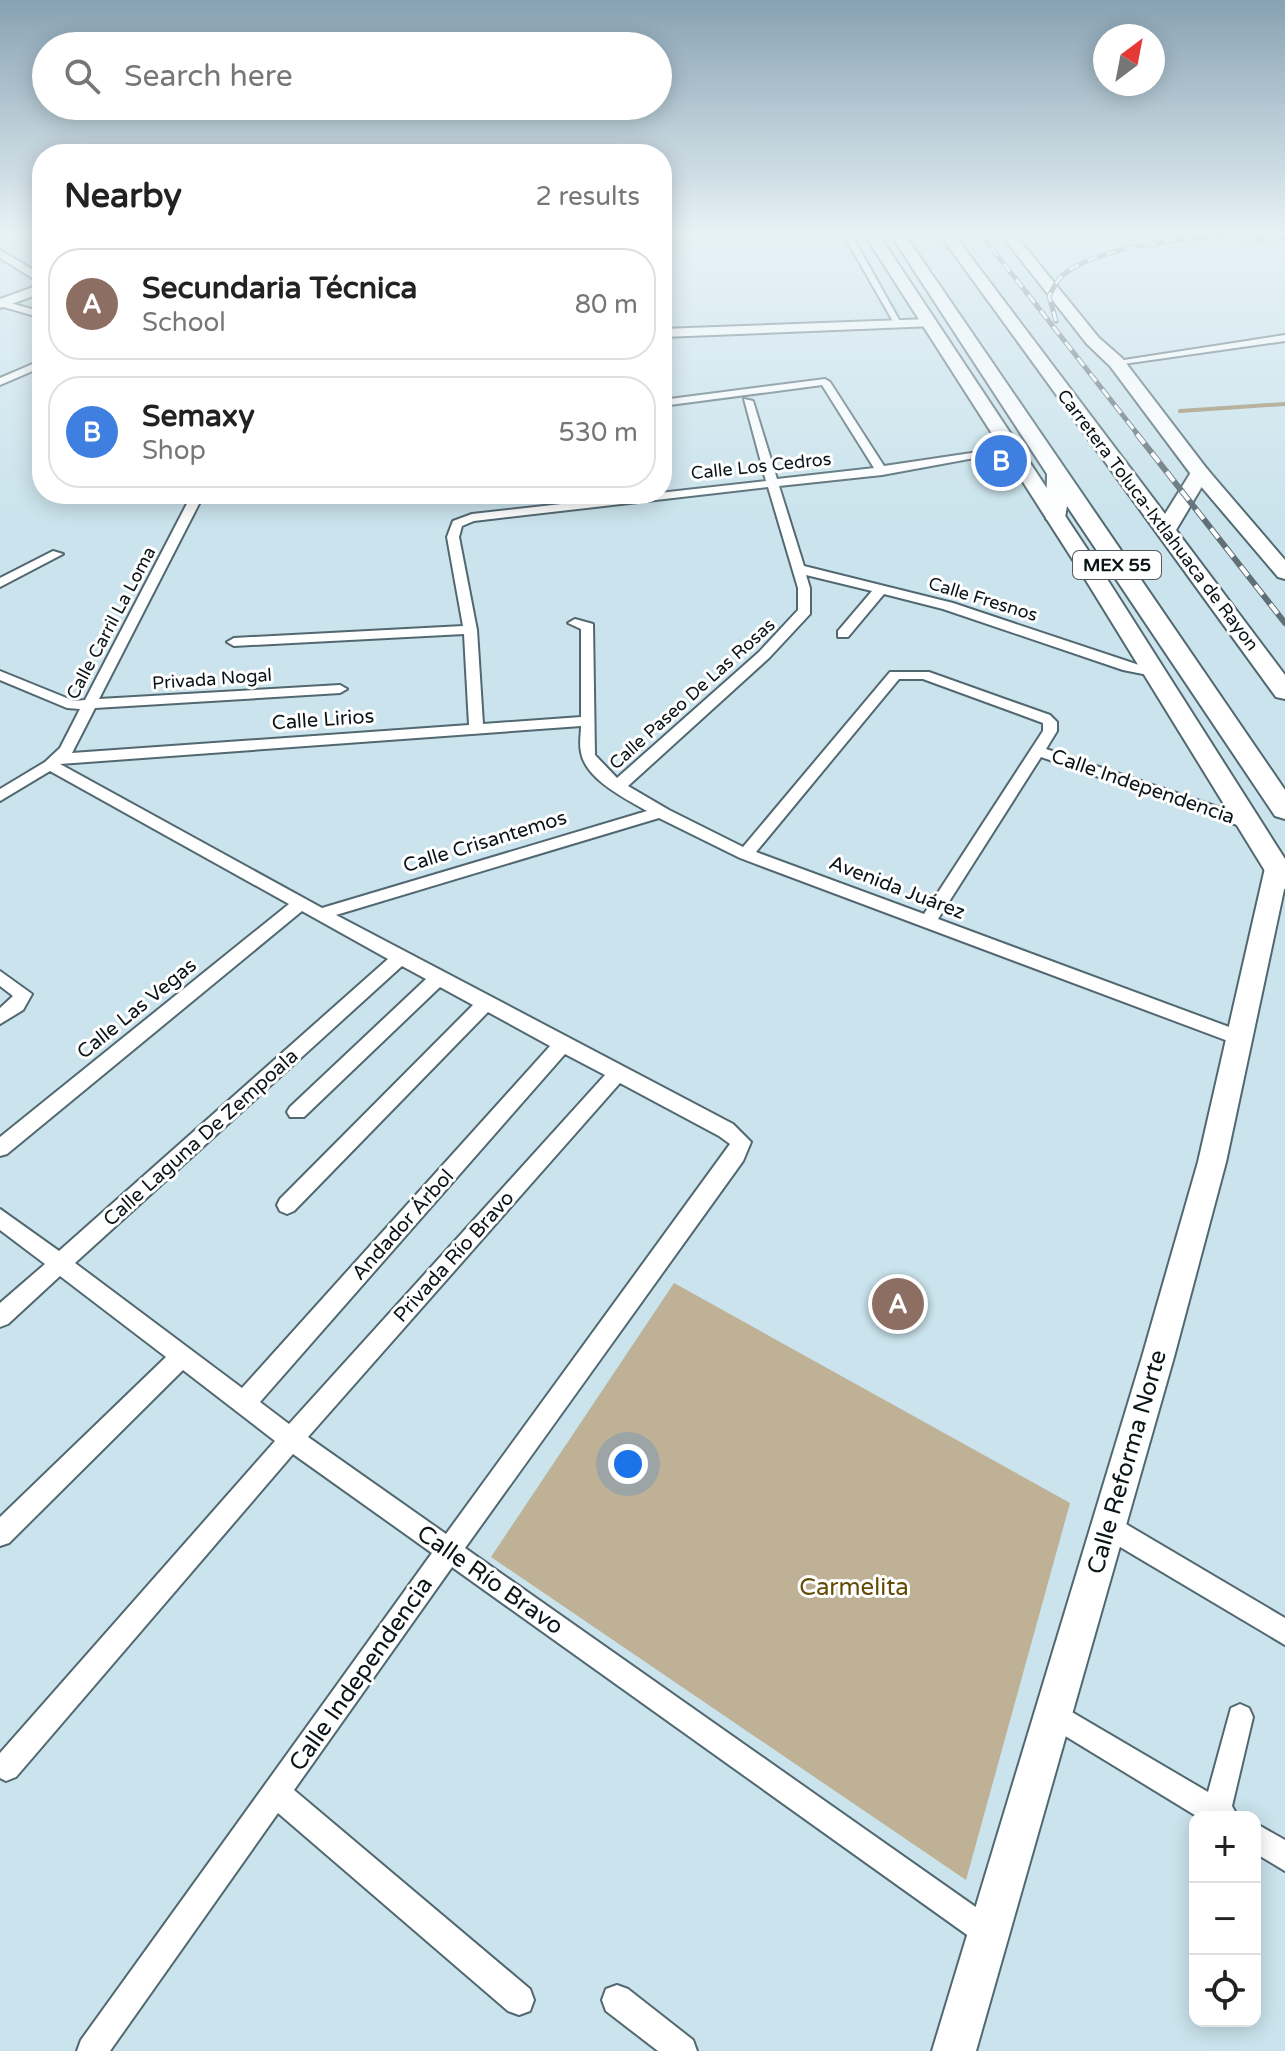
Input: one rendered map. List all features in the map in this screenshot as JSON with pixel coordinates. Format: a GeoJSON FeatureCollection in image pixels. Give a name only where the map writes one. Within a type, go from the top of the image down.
{"type":"FeatureCollection","features":[{"type":"Feature","properties":{"kind":"highway","name":"MEX 55"},"geometry":{"type":"LineString","coordinates":[[944,328],[1057,474],[1285,810]]}},
{"type":"Feature","properties":{"kind":"highway","name":"Carretera Toluca-Ixtlahuaca de Rayon"},"geometry":{"type":"LineString","coordinates":[[1015,328],[1285,692]]}},
{"type":"Feature","properties":{"kind":"highway"},"geometry":{"type":"LineString","coordinates":[[1165,531],[1200,473]]}},
{"type":"Feature","properties":{"kind":"highway"},"geometry":{"type":"LineString","coordinates":[[1057,474],[1057,519]]}},
{"type":"Feature","properties":{"kind":"main road"},"geometry":{"type":"LineString","coordinates":[[933,328],[1281,874]]}},
{"type":"Feature","properties":{"kind":"main road"},"geometry":{"type":"LineString","coordinates":[[1082,328],[1116,362],[1200,473],[1285,573]]}},
{"type":"Feature","properties":{"kind":"main road","name":"Calle Reforma Norte"},"geometry":{"type":"LineString","coordinates":[[954,2051],[1109,1526],[1212,1162],[1281,874]]}},
{"type":"Feature","properties":{"kind":"street"},"geometry":{"type":"LineString","coordinates":[[672,333],[787,328]]}},
{"type":"Feature","properties":{"kind":"street"},"geometry":{"type":"LineString","coordinates":[[1116,362],[1285,338]]}},
{"type":"Feature","properties":{"kind":"street"},"geometry":{"type":"LineString","coordinates":[[0,382],[32,368]]}},
{"type":"Feature","properties":{"kind":"street"},"geometry":{"type":"LineString","coordinates":[[672,402],[825,382],[889,471]]}},
{"type":"Feature","properties":{"kind":"street","name":"Calle Paseo De Las Rosas"},"geometry":{"type":"LineString","coordinates":[[618,786],[799,619],[806,600],[775,483],[748,401]]}},
{"type":"Feature","properties":{"kind":"street","name":"Calle Los Cedros"},"geometry":{"type":"LineString","coordinates":[[672,496],[889,471],[1012,450]]}},
{"type":"Feature","properties":{"kind":"street","name":"Calle Carril La Loma"},"geometry":{"type":"LineString","coordinates":[[55,761],[193,504]]}},
{"type":"Feature","properties":{"kind":"street","name":"Calle Los Cedros"},"geometry":{"type":"LineString","coordinates":[[476,729],[470,630],[453,537],[454,527],[464,521],[603,504]]}},
{"type":"Feature","properties":{"kind":"street"},"geometry":{"type":"LineString","coordinates":[[0,583],[57,554]]}},
{"type":"Feature","properties":{"kind":"street","name":"Calle Fresnos"},"geometry":{"type":"LineString","coordinates":[[799,569],[970,612],[1128,667],[1153,672]]}},
{"type":"Feature","properties":{"kind":"street"},"geometry":{"type":"LineString","coordinates":[[843,634],[881,589]]}},
{"type":"Feature","properties":{"kind":"street","name":"Avenida Juárez"},"geometry":{"type":"LineString","coordinates":[[575,623],[588,627],[587,749],[592,764],[618,786],[746,854],[1242,1039]]}},
{"type":"Feature","properties":{"kind":"street"},"geometry":{"type":"LineString","coordinates":[[234,642],[470,630]]}},
{"type":"Feature","properties":{"kind":"street","name":"Calle Independencia"},"geometry":{"type":"LineString","coordinates":[[746,854],[889,682],[902,674],[924,675],[1037,714],[1050,722],[1050,731],[927,923]]}},
{"type":"Feature","properties":{"kind":"street","name":"Privada Nogal"},"geometry":{"type":"LineString","coordinates":[[0,675],[58,702],[87,705],[340,689]]}},
{"type":"Feature","properties":{"kind":"street","name":"Calle Lirios"},"geometry":{"type":"LineString","coordinates":[[55,761],[588,721]]}},
{"type":"Feature","properties":{"kind":"street","name":"Calle Independencia"},"geometry":{"type":"LineString","coordinates":[[1038,751],[1248,823]]}},
{"type":"Feature","properties":{"kind":"street"},"geometry":{"type":"LineString","coordinates":[[0,796],[55,761],[320,914],[617,1074]]}},
{"type":"Feature","properties":{"kind":"street","name":"Calle Crisantemos"},"geometry":{"type":"LineString","coordinates":[[320,914],[662,812]]}},
{"type":"Feature","properties":{"kind":"street","name":"Calle Las Vegas"},"geometry":{"type":"LineString","coordinates":[[0,1148],[302,903]]}},
{"type":"Feature","properties":{"kind":"street","name":"Calle Laguna De Zempoala"},"geometry":{"type":"LineString","coordinates":[[0,1317],[400,958]]}},
{"type":"Feature","properties":{"kind":"street"},"geometry":{"type":"LineString","coordinates":[[0,977],[23,994],[22,999],[0,1017]]}},
{"type":"Feature","properties":{"kind":"street"},"geometry":{"type":"LineString","coordinates":[[297,1112],[438,978]]}},
{"type":"Feature","properties":{"kind":"street"},"geometry":{"type":"LineString","coordinates":[[287,1205],[485,1004]]}},
{"type":"Feature","properties":{"kind":"street","name":"Andador Árbol"},"geometry":{"type":"LineString","coordinates":[[243,1404],[562,1045]]}},
{"type":"Feature","properties":{"kind":"street","name":"Calle Independencia"},"geometry":{"type":"LineString","coordinates":[[92,2051],[449,1550],[736,1155],[741,1142],[726,1130],[617,1074]]}},
{"type":"Feature","properties":{"kind":"street","name":"Privada Río Bravo"},"geometry":{"type":"LineString","coordinates":[[6,1767],[291,1439],[617,1074]]}},
{"type":"Feature","properties":{"kind":"street","name":"Calle Río Bravo"},"geometry":{"type":"LineString","coordinates":[[0,1218],[180,1358],[291,1439],[987,1932]]}},
{"type":"Feature","properties":{"kind":"street"},"geometry":{"type":"LineString","coordinates":[[0,1534],[180,1358]]}},
{"type":"Feature","properties":{"kind":"street"},"geometry":{"type":"LineString","coordinates":[[1109,1526],[1285,1632]]}},
{"type":"Feature","properties":{"kind":"street"},"geometry":{"type":"LineString","coordinates":[[1053,1714],[1213,1811]]}},
{"type":"Feature","properties":{"kind":"street"},"geometry":{"type":"LineString","coordinates":[[1221,1811],[1240,1717]]}},
{"type":"Feature","properties":{"kind":"street"},"geometry":{"type":"LineString","coordinates":[[276,1793],[519,2000]]}},
{"type":"Feature","properties":{"kind":"street"},"geometry":{"type":"LineString","coordinates":[[1261,1841],[1285,1857]]}},
{"type":"Feature","properties":{"kind":"street"},"geometry":{"type":"LineString","coordinates":[[617,2000],[682,2051]]}},
{"type":"Feature","properties":{"kind":"green space","name":"Carmelita"},"geometry":{"type":"Polygon","coordinates":[[[674,1283],[1070,1503],[966,1880],[491,1557],[674,1283]]]}},
{"type":"Feature","properties":{"kind":"waterway"},"geometry":{"type":"LineString","coordinates":[[1180,411],[1285,404]]}},
{"type":"Feature","properties":{"kind":"railway"},"geometry":{"type":"LineString","coordinates":[[1054,328],[1139,436]]}},
{"type":"Feature","properties":{"kind":"railway"},"geometry":{"type":"LineString","coordinates":[[1137,434],[1285,623]]}},
{"type":"Feature","properties":{"kind":"place","name":"Semaxy"},"geometry":{"type":"Point","coordinates":[1001,461]}},
{"type":"Feature","properties":{"kind":"place","name":"Secundaria Técnica"},"geometry":{"type":"Point","coordinates":[898,1304]}}]}
